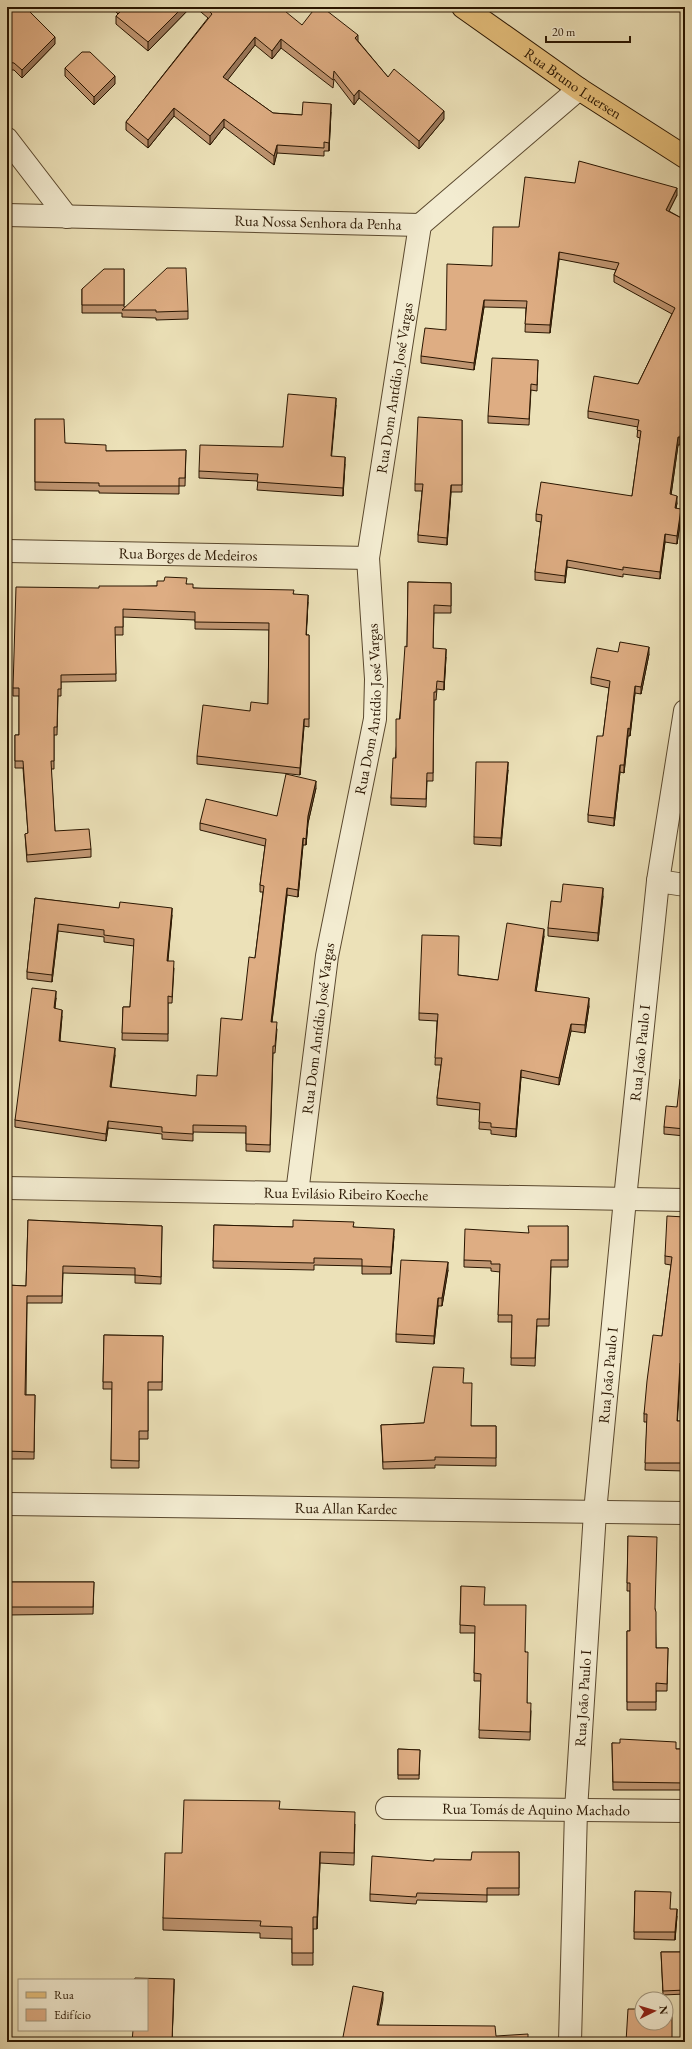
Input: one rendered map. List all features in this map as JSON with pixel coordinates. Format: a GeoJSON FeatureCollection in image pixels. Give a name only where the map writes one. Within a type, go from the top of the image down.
{"type":"FeatureCollection","features":[{"type":"Feature","properties":{"kind":"main road","name":"Rua Bruno Luersen"},"geometry":{"type":"LineString","coordinates":[[463,7],[579,89],[685,158]]}},
{"type":"Feature","properties":{"kind":"street","name":"Rua Nossa Senhora da Penha"},"geometry":{"type":"LineString","coordinates":[[7,216],[420,225],[579,89]]}},
{"type":"Feature","properties":{"kind":"street"},"geometry":{"type":"LineString","coordinates":[[7,139],[67,217]]}},
{"type":"Feature","properties":{"kind":"street","name":"Rua Dom Antídio José Vargas"},"geometry":{"type":"LineString","coordinates":[[297,1193],[327,956],[375,719],[376,679],[368,558],[420,225]]}},
{"type":"Feature","properties":{"kind":"street","name":"Rua Borges de Medeiros"},"geometry":{"type":"LineString","coordinates":[[7,551],[368,558]]}},
{"type":"Feature","properties":{"kind":"street","name":"Rua João Paulo I"},"geometry":{"type":"LineString","coordinates":[[570,2042],[576,1810],[595,1512],[625,1199],[658,881],[685,711]]}},
{"type":"Feature","properties":{"kind":"street"},"geometry":{"type":"LineString","coordinates":[[658,881],[685,885]]}},
{"type":"Feature","properties":{"kind":"street","name":"Rua Evilásio Ribeiro Koeche"},"geometry":{"type":"LineString","coordinates":[[7,1188],[685,1200]]}},
{"type":"Feature","properties":{"kind":"street","name":"Rua Allan Kardec"},"geometry":{"type":"LineString","coordinates":[[7,1504],[685,1513]]}},
{"type":"Feature","properties":{"kind":"street","name":"Rua Tomás de Aquino Machado"},"geometry":{"type":"LineString","coordinates":[[387,1808],[685,1811]]}},
{"type":"Feature","properties":{"kind":"building"},"geometry":{"type":"Polygon","coordinates":[[[7,7],[25,7],[55,37],[22,70],[14,63],[7,62],[7,7]]]}},
{"type":"Feature","properties":{"kind":"building"},"geometry":{"type":"Polygon","coordinates":[[[119,7],[183,7],[148,42],[116,16],[122,10],[119,7]]]}},
{"type":"Feature","properties":{"kind":"building"},"geometry":{"type":"Polygon","coordinates":[[[205,7],[280,7],[302,25],[316,7],[322,7],[358,35],[355,38],[388,77],[394,69],[444,111],[419,141],[359,90],[354,96],[334,71],[333,80],[281,39],[272,51],[255,37],[223,77],[273,113],[302,115],[303,102],[331,104],[329,143],[324,142],[324,148],[277,145],[274,156],[224,119],[210,136],[174,108],[148,140],[126,122],[212,14],[205,7]]]}},
{"type":"Feature","properties":{"kind":"building"},"geometry":{"type":"Polygon","coordinates":[[[82,52],[90,52],[115,76],[94,97],[65,68],[82,52]]]}},
{"type":"Feature","properties":{"kind":"building"},"geometry":{"type":"Polygon","coordinates":[[[579,161],[677,188],[666,210],[685,220],[685,409],[680,437],[678,437],[670,494],[677,496],[675,508],[681,509],[677,536],[665,534],[660,572],[623,567],[623,570],[567,560],[565,576],[535,572],[542,515],[536,514],[541,482],[632,496],[641,431],[637,430],[639,420],[588,411],[594,376],[638,384],[675,308],[614,275],[619,263],[559,252],[550,325],[525,324],[527,301],[484,300],[474,363],[421,356],[425,328],[446,330],[447,264],[492,266],[493,227],[519,227],[525,177],[575,183],[579,161]]]}},
{"type":"Feature","properties":{"kind":"building"},"geometry":{"type":"Polygon","coordinates":[[[167,268],[186,268],[188,311],[156,312],[156,310],[122,310],[167,268]]]}},
{"type":"Feature","properties":{"kind":"building"},"geometry":{"type":"Polygon","coordinates":[[[104,269],[124,269],[124,305],[82,305],[82,289],[104,269]]]}},
{"type":"Feature","properties":{"kind":"building"},"geometry":{"type":"Polygon","coordinates":[[[492,358],[538,360],[537,385],[531,384],[529,419],[488,416],[492,358]]]}},
{"type":"Feature","properties":{"kind":"building"},"geometry":{"type":"Polygon","coordinates":[[[288,394],[336,398],[331,456],[345,457],[343,488],[257,482],[258,474],[199,471],[200,445],[283,447],[288,394]]]}},
{"type":"Feature","properties":{"kind":"building"},"geometry":{"type":"Polygon","coordinates":[[[418,417],[462,420],[462,485],[451,485],[447,538],[418,535],[423,484],[415,484],[418,417]]]}},
{"type":"Feature","properties":{"kind":"building"},"geometry":{"type":"Polygon","coordinates":[[[35,419],[64,419],[65,443],[106,445],[106,451],[186,450],[185,478],[179,478],[179,486],[99,486],[99,483],[35,482],[35,419]]]}},
{"type":"Feature","properties":{"kind":"building"},"geometry":{"type":"Polygon","coordinates":[[[165,577],[187,578],[186,584],[193,584],[193,588],[294,590],[293,594],[308,595],[306,635],[309,635],[309,719],[304,719],[300,768],[197,756],[203,705],[250,711],[251,702],[268,704],[269,623],[195,622],[195,612],[123,609],[123,627],[115,627],[116,674],[61,675],[61,689],[58,689],[57,727],[54,727],[54,761],[51,761],[55,831],[89,829],[91,849],[27,855],[25,834],[28,833],[23,761],[15,761],[15,735],[19,735],[19,688],[13,688],[16,587],[99,588],[99,586],[157,586],[157,581],[164,581],[165,577]]]}},
{"type":"Feature","properties":{"kind":"building"},"geometry":{"type":"Polygon","coordinates":[[[408,582],[451,583],[451,606],[434,605],[433,648],[446,649],[444,682],[437,681],[436,692],[434,692],[433,773],[427,773],[426,799],[391,798],[393,758],[396,758],[396,719],[400,719],[405,646],[407,647],[408,582]]]}},
{"type":"Feature","properties":{"kind":"building"},"geometry":{"type":"Polygon","coordinates":[[[620,642],[649,647],[641,687],[635,686],[624,765],[620,765],[614,818],[588,815],[597,736],[603,736],[610,681],[591,677],[597,648],[618,652],[620,642]]]}},
{"type":"Feature","properties":{"kind":"building"},"geometry":{"type":"Polygon","coordinates":[[[476,762],[508,762],[501,838],[474,837],[476,762]]]}},
{"type":"Feature","properties":{"kind":"building"},"geometry":{"type":"Polygon","coordinates":[[[286,774],[316,781],[308,816],[306,839],[303,838],[298,890],[287,888],[271,1022],[277,1022],[275,1046],[273,1046],[270,1145],[246,1144],[246,1126],[193,1125],[193,1134],[162,1132],[162,1127],[108,1121],[106,1134],[15,1120],[32,988],[56,991],[54,1008],[62,1010],[59,1041],[115,1048],[110,1087],[196,1096],[197,1075],[217,1076],[221,1018],[242,1020],[249,957],[255,958],[264,886],[260,885],[266,839],[200,823],[206,799],[277,816],[286,774]]]}},
{"type":"Feature","properties":{"kind":"building"},"geometry":{"type":"Polygon","coordinates":[[[563,884],[603,888],[598,933],[548,928],[551,901],[561,902],[563,884]]]}},
{"type":"Feature","properties":{"kind":"building"},"geometry":{"type":"Polygon","coordinates":[[[35,898],[119,908],[120,902],[172,908],[167,961],[174,961],[172,997],[168,996],[168,1034],[122,1033],[123,1007],[130,1007],[134,939],[104,935],[104,930],[58,924],[52,975],[27,972],[35,898]]]}},
{"type":"Feature","properties":{"kind":"building"},"geometry":{"type":"Polygon","coordinates":[[[507,923],[544,929],[535,991],[589,998],[585,1025],[571,1024],[559,1078],[521,1070],[516,1129],[491,1127],[491,1123],[479,1122],[480,1103],[437,1098],[442,1058],[435,1058],[438,1014],[419,1013],[422,935],[459,936],[458,975],[498,980],[507,923]]]}},
{"type":"Feature","properties":{"kind":"building"},"geometry":{"type":"Polygon","coordinates":[[[680,1079],[685,1080],[685,1129],[664,1127],[666,1106],[677,1107],[680,1079]]]}},
{"type":"Feature","properties":{"kind":"building"},"geometry":{"type":"Polygon","coordinates":[[[667,1216],[685,1217],[685,1364],[680,1363],[677,1421],[685,1421],[685,1463],[645,1463],[647,1414],[644,1414],[653,1335],[662,1336],[672,1257],[665,1256],[667,1216]]]}},
{"type":"Feature","properties":{"kind":"building"},"geometry":{"type":"Polygon","coordinates":[[[28,1220],[162,1226],[161,1277],[135,1275],[135,1268],[63,1266],[62,1296],[27,1296],[25,1395],[35,1395],[34,1452],[7,1451],[7,1285],[26,1286],[28,1220]]]}},
{"type":"Feature","properties":{"kind":"building"},"geometry":{"type":"Polygon","coordinates":[[[293,1220],[354,1222],[353,1227],[394,1229],[391,1267],[362,1266],[362,1259],[314,1258],[314,1263],[213,1261],[214,1225],[293,1227],[293,1220]]]}},
{"type":"Feature","properties":{"kind":"building"},"geometry":{"type":"Polygon","coordinates":[[[528,1226],[568,1226],[568,1260],[551,1260],[549,1319],[537,1319],[535,1358],[511,1358],[512,1315],[498,1315],[500,1264],[491,1264],[491,1261],[464,1260],[465,1229],[529,1233],[528,1226]]]}},
{"type":"Feature","properties":{"kind":"building"},"geometry":{"type":"Polygon","coordinates":[[[401,1260],[448,1262],[442,1298],[438,1298],[434,1336],[396,1334],[401,1260]]]}},
{"type":"Feature","properties":{"kind":"building"},"geometry":{"type":"Polygon","coordinates":[[[104,1335],[163,1336],[162,1382],[148,1382],[148,1431],[139,1431],[139,1461],[111,1460],[112,1382],[103,1382],[104,1335]]]}},
{"type":"Feature","properties":{"kind":"building"},"geometry":{"type":"Polygon","coordinates":[[[433,1367],[464,1368],[463,1383],[472,1383],[471,1426],[496,1426],[496,1458],[435,1457],[435,1460],[383,1462],[381,1425],[424,1423],[433,1367]]]}},
{"type":"Feature","properties":{"kind":"building"},"geometry":{"type":"Polygon","coordinates":[[[628,1536],[657,1537],[655,1609],[656,1648],[668,1648],[667,1684],[656,1683],[656,1702],[627,1702],[627,1631],[630,1631],[630,1583],[627,1583],[628,1536]]]}},
{"type":"Feature","properties":{"kind":"building"},"geometry":{"type":"Polygon","coordinates":[[[7,1582],[94,1582],[93,1607],[7,1607],[7,1582]]]}},
{"type":"Feature","properties":{"kind":"building"},"geometry":{"type":"Polygon","coordinates":[[[461,1586],[485,1587],[484,1605],[526,1605],[525,1652],[528,1652],[527,1703],[531,1703],[530,1732],[479,1730],[481,1674],[474,1673],[475,1626],[460,1625],[461,1586]]]}},
{"type":"Feature","properties":{"kind":"building"},"geometry":{"type":"Polygon","coordinates":[[[620,1739],[676,1742],[676,1749],[685,1749],[685,1783],[613,1782],[612,1743],[620,1743],[620,1739]]]}},
{"type":"Feature","properties":{"kind":"building"},"geometry":{"type":"Polygon","coordinates":[[[398,1749],[420,1750],[419,1775],[398,1775],[398,1749]]]}},
{"type":"Feature","properties":{"kind":"building"},"geometry":{"type":"Polygon","coordinates":[[[184,1800],[280,1801],[279,1809],[355,1812],[354,1853],[320,1852],[317,1917],[313,1917],[313,1953],[292,1953],[292,1927],[260,1926],[261,1921],[163,1918],[165,1853],[182,1853],[184,1800]]]}},
{"type":"Feature","properties":{"kind":"building"},"geometry":{"type":"Polygon","coordinates":[[[472,1852],[519,1852],[519,1888],[487,1888],[487,1895],[417,1893],[416,1897],[370,1894],[372,1856],[434,1861],[434,1859],[471,1860],[472,1852]]]}},
{"type":"Feature","properties":{"kind":"building"},"geometry":{"type":"Polygon","coordinates":[[[635,1891],[671,1892],[670,1909],[677,1909],[675,1932],[634,1932],[635,1891]]]}},
{"type":"Feature","properties":{"kind":"building"},"geometry":{"type":"Polygon","coordinates":[[[661,1952],[685,1952],[685,1990],[663,1991],[661,1952]]]}},
{"type":"Feature","properties":{"kind":"building"},"geometry":{"type":"Polygon","coordinates":[[[135,1978],[174,1979],[172,2042],[132,2042],[133,2031],[148,2031],[148,1979],[135,1978]]]}},
{"type":"Feature","properties":{"kind":"building"},"geometry":{"type":"Polygon","coordinates":[[[353,1986],[383,1992],[377,2025],[495,2026],[496,2036],[528,2034],[528,2042],[342,2042],[353,1986]]]}},
{"type":"Feature","properties":{"kind":"building"},"geometry":{"type":"Polygon","coordinates":[[[628,2009],[634,2009],[634,2031],[672,2031],[672,2042],[626,2042],[628,2009]]]}}]}
